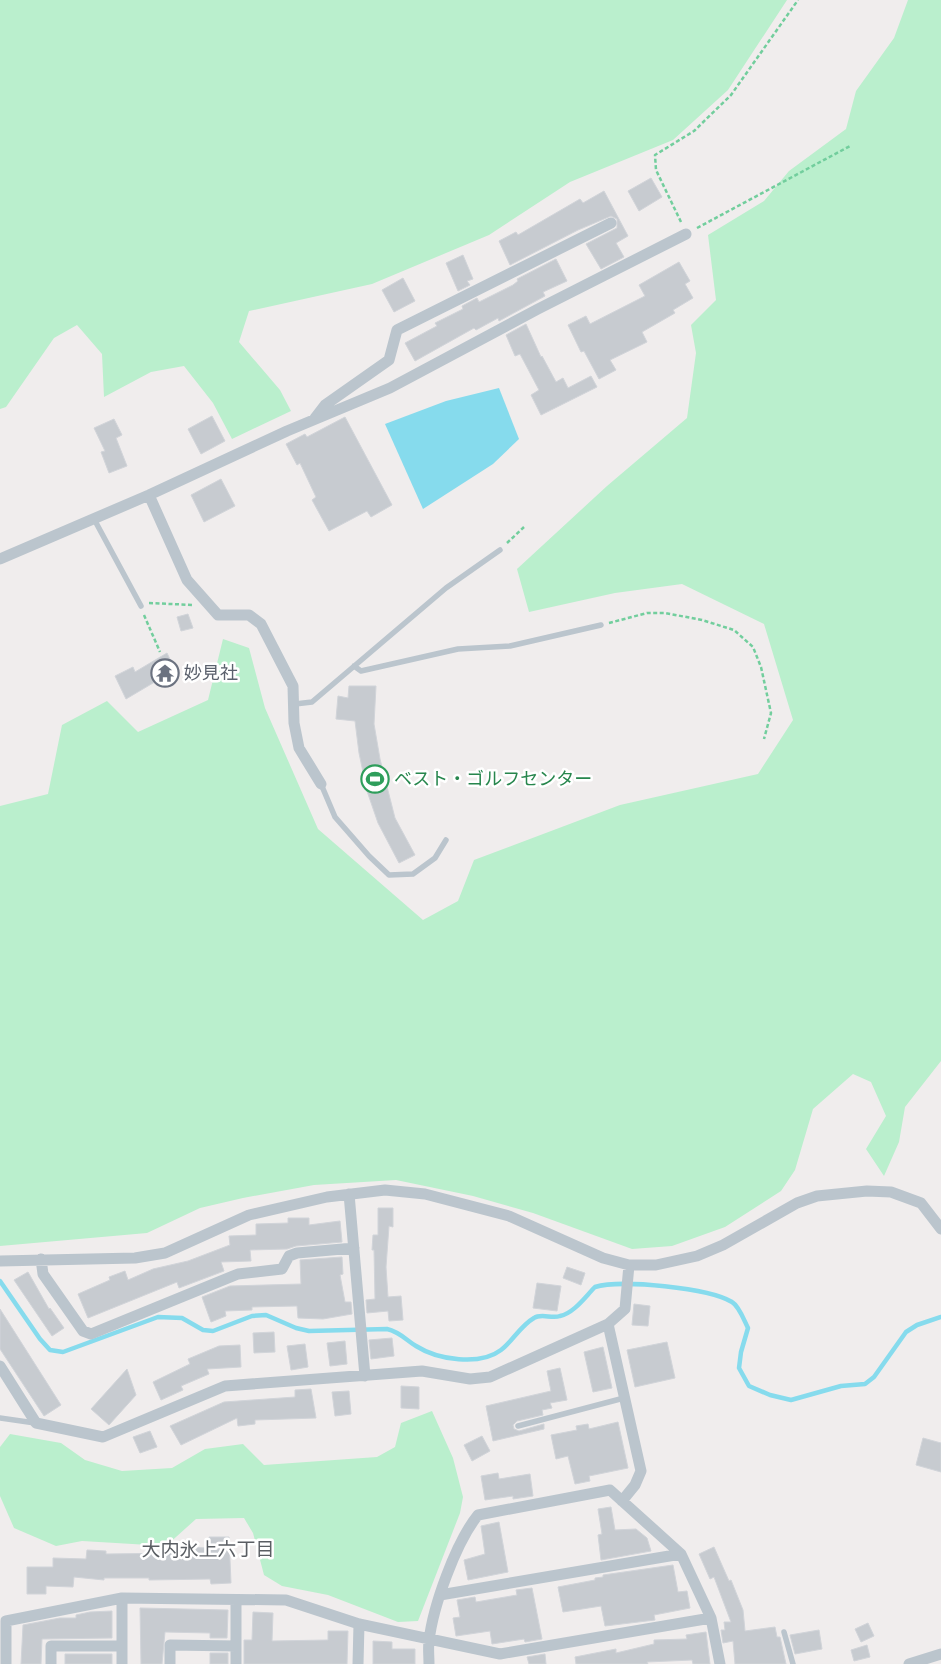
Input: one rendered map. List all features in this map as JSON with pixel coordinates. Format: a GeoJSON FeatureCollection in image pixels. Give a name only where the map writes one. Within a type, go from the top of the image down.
{"type":"FeatureCollection","features":[{"type":"Feature","properties":{"kind":"street"},"geometry":{"type":"LineString","coordinates":[[314,420],[325,405],[389,360],[398,330],[611,223]]}},
{"type":"Feature","properties":{"kind":"street"},"geometry":{"type":"LineString","coordinates":[[0,559],[390,388],[538,309],[686,234]]}},
{"type":"Feature","properties":{"kind":"street"},"geometry":{"type":"LineString","coordinates":[[149,495],[188,580],[218,615],[249,615],[261,624],[293,686],[295,704],[294,723],[299,748],[321,784]]}},
{"type":"Feature","properties":{"kind":"street"},"geometry":{"type":"LineString","coordinates":[[0,1261],[135,1258],[164,1253],[249,1216],[327,1197],[385,1190],[425,1194],[509,1216],[603,1258],[628,1265],[656,1265],[697,1256],[723,1245],[797,1203],[817,1196],[867,1191],[891,1192],[920,1204],[941,1229]]}},
{"type":"Feature","properties":{"kind":"street"},"geometry":{"type":"LineString","coordinates":[[350,1194],[364,1376]]}},
{"type":"Feature","properties":{"kind":"street"},"geometry":{"type":"LineString","coordinates":[[41,1259],[43,1274],[83,1331],[91,1334],[238,1274],[282,1269],[288,1256],[297,1252],[354,1248]]}},
{"type":"Feature","properties":{"kind":"street"},"geometry":{"type":"LineString","coordinates":[[0,1366],[36,1423],[103,1438],[225,1386],[422,1372],[470,1380],[490,1378],[608,1324],[625,1310],[628,1265]]}},
{"type":"Feature","properties":{"kind":"street"},"geometry":{"type":"LineString","coordinates":[[608,1324],[642,1472],[635,1486],[622,1501]]}},
{"type":"Feature","properties":{"kind":"street"},"geometry":{"type":"LineString","coordinates":[[429,1664],[429,1641],[440,1595],[468,1527],[478,1515],[610,1490],[680,1554],[711,1618],[720,1664]]}},
{"type":"Feature","properties":{"kind":"street"},"geometry":{"type":"LineString","coordinates":[[440,1595],[680,1554]]}},
{"type":"Feature","properties":{"kind":"street"},"geometry":{"type":"LineString","coordinates":[[6,1664],[6,1621],[122,1598],[286,1600],[359,1624],[500,1659],[711,1618]]}},
{"type":"Feature","properties":{"kind":"street"},"geometry":{"type":"LineString","coordinates":[[122,1598],[122,1664]]}},
{"type":"Feature","properties":{"kind":"street"},"geometry":{"type":"LineString","coordinates":[[236,1600],[236,1664]]}},
{"type":"Feature","properties":{"kind":"street"},"geometry":{"type":"LineString","coordinates":[[358,1664],[359,1624]]}},
{"type":"Feature","properties":{"kind":"street"},"geometry":{"type":"LineString","coordinates":[[170,1664],[170,1645],[236,1646]]}},
{"type":"Feature","properties":{"kind":"street"},"geometry":{"type":"LineString","coordinates":[[51,1664],[51,1646],[122,1646]]}},
{"type":"Feature","properties":{"kind":"street"},"geometry":{"type":"LineString","coordinates":[[909,1664],[941,1654]]}},
{"type":"Feature","properties":{"kind":"lane"},"geometry":{"type":"LineString","coordinates":[[94,519],[140,606]]}},
{"type":"Feature","properties":{"kind":"lane"},"geometry":{"type":"LineString","coordinates":[[295,704],[312,702],[446,588],[500,550]]}},
{"type":"Feature","properties":{"kind":"lane"},"geometry":{"type":"LineString","coordinates":[[354,666],[361,671],[458,648],[510,646],[601,625]]}},
{"type":"Feature","properties":{"kind":"lane"},"geometry":{"type":"LineString","coordinates":[[321,784],[335,817],[369,856],[389,874],[413,874],[435,858],[446,840]]}},
{"type":"Feature","properties":{"kind":"lane"},"geometry":{"type":"LineString","coordinates":[[518,1426],[624,1398]]}},
{"type":"Feature","properties":{"kind":"lane"},"geometry":{"type":"LineString","coordinates":[[0,1418],[36,1423]]}},
{"type":"Feature","properties":{"kind":"lane"},"geometry":{"type":"LineString","coordinates":[[784,1632],[793,1664]]}},
{"type":"Feature","properties":{"kind":"path"},"geometry":{"type":"LineString","coordinates":[[798,0],[731,95],[694,131],[655,155],[656,170],[686,234],[850,146]]}},
{"type":"Feature","properties":{"kind":"path"},"geometry":{"type":"LineString","coordinates":[[500,550],[524,527]]}},
{"type":"Feature","properties":{"kind":"path"},"geometry":{"type":"LineString","coordinates":[[160,652],[140,606],[148,603],[200,606],[208,603]]}},
{"type":"Feature","properties":{"kind":"path"},"geometry":{"type":"LineString","coordinates":[[601,625],[647,613],[665,613],[702,620],[734,630],[753,647],[761,667],[771,713],[764,739]]}},
{"type":"Feature","properties":{"kind":"green space"},"geometry":{"type":"Polygon","coordinates":[[[0,0],[787,0],[728,90],[673,140],[570,182],[489,235],[372,284],[249,311],[239,342],[280,390],[291,411],[232,439],[213,403],[184,366],[151,372],[104,397],[102,354],[77,325],[54,338],[6,407],[0,409],[0,0]]]}},
{"type":"Feature","properties":{"kind":"green space"},"geometry":{"type":"Polygon","coordinates":[[[908,0],[941,0],[941,1061],[905,1107],[899,1142],[884,1176],[866,1149],[886,1116],[871,1082],[853,1074],[813,1109],[795,1170],[781,1191],[725,1227],[672,1246],[632,1249],[533,1213],[473,1196],[396,1180],[314,1185],[243,1198],[200,1208],[147,1233],[0,1246],[0,806],[48,794],[62,725],[107,701],[138,732],[208,700],[223,639],[249,648],[265,708],[318,829],[423,920],[458,901],[474,860],[620,805],[758,774],[793,720],[764,624],[682,584],[615,593],[529,612],[517,569],[607,486],[687,418],[696,353],[691,325],[716,300],[708,235],[764,201],[789,171],[846,129],[856,91],[894,38],[908,0]]]}},
{"type":"Feature","properties":{"kind":"green space"},"geometry":{"type":"Polygon","coordinates":[[[432,1411],[453,1458],[463,1497],[460,1513],[418,1621],[398,1622],[328,1595],[282,1586],[264,1575],[253,1533],[244,1518],[196,1519],[166,1546],[82,1541],[56,1546],[14,1528],[0,1496],[0,1447],[10,1434],[61,1443],[85,1460],[122,1471],[172,1468],[205,1449],[243,1444],[264,1465],[377,1457],[395,1447],[401,1423],[432,1411]]]}},
{"type":"Feature","properties":{"kind":"water"},"geometry":{"type":"Polygon","coordinates":[[[499,388],[519,439],[493,464],[423,509],[385,424],[446,401],[499,388]]]}},
{"type":"Feature","properties":{"kind":"building"},"geometry":{"type":"Polygon","coordinates":[[[651,178],[662,197],[639,211],[628,191],[651,178]]]}},
{"type":"Feature","properties":{"kind":"building"},"geometry":{"type":"Polygon","coordinates":[[[604,191],[628,236],[616,243],[624,257],[601,269],[586,244],[617,228],[617,219],[611,216],[578,230],[510,265],[499,241],[516,232],[518,235],[580,199],[583,203],[604,191]]]}},
{"type":"Feature","properties":{"kind":"building"},"geometry":{"type":"Polygon","coordinates":[[[463,255],[473,279],[467,281],[470,285],[458,291],[446,263],[463,255]]]}},
{"type":"Feature","properties":{"kind":"building"},"geometry":{"type":"Polygon","coordinates":[[[556,259],[567,281],[543,292],[545,296],[499,321],[498,318],[476,330],[474,328],[415,361],[405,343],[437,326],[435,323],[463,309],[462,306],[477,298],[479,302],[513,285],[518,281],[517,279],[556,259]]]}},
{"type":"Feature","properties":{"kind":"building"},"geometry":{"type":"Polygon","coordinates":[[[679,262],[690,281],[685,284],[693,298],[673,310],[675,313],[642,332],[647,342],[610,360],[616,370],[599,379],[584,351],[581,352],[568,325],[586,316],[590,324],[645,296],[639,285],[679,262]]]}},
{"type":"Feature","properties":{"kind":"building"},"geometry":{"type":"Polygon","coordinates":[[[403,278],[415,301],[394,312],[382,290],[403,278]]]}},
{"type":"Feature","properties":{"kind":"building"},"geometry":{"type":"Polygon","coordinates":[[[526,324],[541,357],[556,382],[563,378],[568,388],[591,376],[597,387],[541,415],[531,395],[539,390],[520,354],[515,356],[506,335],[526,324]]]}},
{"type":"Feature","properties":{"kind":"building"},"geometry":{"type":"Polygon","coordinates":[[[212,416],[225,441],[201,454],[188,429],[212,416]]]}},
{"type":"Feature","properties":{"kind":"building"},"geometry":{"type":"Polygon","coordinates":[[[345,417],[392,505],[371,517],[367,511],[329,531],[312,500],[316,497],[300,463],[297,465],[286,444],[305,434],[307,437],[345,417]]]}},
{"type":"Feature","properties":{"kind":"building"},"geometry":{"type":"Polygon","coordinates":[[[114,419],[122,435],[116,438],[127,466],[109,473],[101,452],[105,451],[94,428],[114,419]]]}},
{"type":"Feature","properties":{"kind":"building"},"geometry":{"type":"Polygon","coordinates":[[[221,479],[235,506],[204,522],[191,495],[221,479]]]}},
{"type":"Feature","properties":{"kind":"building"},"geometry":{"type":"Polygon","coordinates":[[[188,614],[193,628],[181,631],[177,617],[188,614]]]}},
{"type":"Feature","properties":{"kind":"building"},"geometry":{"type":"Polygon","coordinates":[[[167,653],[175,670],[126,699],[115,676],[133,667],[135,672],[167,653]]]}},
{"type":"Feature","properties":{"kind":"building"},"geometry":{"type":"Polygon","coordinates":[[[349,686],[376,686],[374,724],[380,759],[395,818],[415,855],[399,863],[378,823],[367,791],[355,721],[336,719],[338,696],[348,698],[349,686]]]}},
{"type":"Feature","properties":{"kind":"building"},"geometry":{"type":"Polygon","coordinates":[[[378,1208],[393,1208],[393,1227],[389,1226],[386,1267],[388,1297],[401,1296],[403,1320],[389,1321],[388,1311],[367,1313],[366,1300],[375,1299],[374,1250],[372,1250],[373,1235],[378,1235],[378,1208]]]}},
{"type":"Feature","properties":{"kind":"building"},"geometry":{"type":"Polygon","coordinates":[[[288,1218],[309,1218],[309,1225],[340,1221],[342,1242],[296,1246],[287,1249],[250,1250],[251,1261],[221,1262],[224,1271],[179,1288],[177,1282],[88,1318],[78,1294],[110,1280],[109,1277],[125,1271],[128,1280],[153,1269],[188,1261],[230,1245],[229,1236],[256,1235],[256,1224],[288,1223],[288,1218]]]}},
{"type":"Feature","properties":{"kind":"building"},"geometry":{"type":"Polygon","coordinates":[[[342,1257],[343,1274],[340,1275],[345,1302],[351,1302],[352,1314],[323,1319],[298,1318],[297,1306],[252,1307],[252,1310],[225,1311],[226,1316],[211,1322],[202,1297],[230,1286],[301,1284],[300,1260],[342,1257]]]}},
{"type":"Feature","properties":{"kind":"building"},"geometry":{"type":"Polygon","coordinates":[[[567,1267],[585,1273],[581,1285],[563,1278],[567,1267]]]}},
{"type":"Feature","properties":{"kind":"building"},"geometry":{"type":"Polygon","coordinates":[[[28,1272],[49,1309],[64,1328],[52,1336],[14,1280],[28,1272]]]}},
{"type":"Feature","properties":{"kind":"building"},"geometry":{"type":"Polygon","coordinates":[[[537,1283],[561,1286],[557,1311],[533,1308],[537,1283]]]}},
{"type":"Feature","properties":{"kind":"building"},"geometry":{"type":"Polygon","coordinates":[[[634,1304],[650,1306],[648,1326],[632,1325],[634,1304]]]}},
{"type":"Feature","properties":{"kind":"building"},"geometry":{"type":"Polygon","coordinates":[[[0,1309],[61,1405],[44,1416],[0,1349],[0,1309]]]}},
{"type":"Feature","properties":{"kind":"building"},"geometry":{"type":"Polygon","coordinates":[[[274,1332],[275,1352],[254,1353],[253,1333],[274,1332]]]}},
{"type":"Feature","properties":{"kind":"building"},"geometry":{"type":"Polygon","coordinates":[[[392,1338],[394,1356],[371,1359],[369,1340],[392,1338]]]}},
{"type":"Feature","properties":{"kind":"building"},"geometry":{"type":"Polygon","coordinates":[[[345,1341],[347,1364],[330,1366],[327,1343],[345,1341]]]}},
{"type":"Feature","properties":{"kind":"building"},"geometry":{"type":"Polygon","coordinates":[[[667,1342],[675,1378],[635,1387],[627,1350],[667,1342]]]}},
{"type":"Feature","properties":{"kind":"building"},"geometry":{"type":"Polygon","coordinates":[[[305,1344],[308,1367],[291,1370],[287,1346],[305,1344]]]}},
{"type":"Feature","properties":{"kind":"building"},"geometry":{"type":"Polygon","coordinates":[[[240,1345],[241,1367],[207,1369],[209,1374],[181,1386],[183,1390],[161,1400],[153,1382],[190,1364],[188,1359],[219,1346],[240,1345]]]}},
{"type":"Feature","properties":{"kind":"building"},"geometry":{"type":"Polygon","coordinates":[[[603,1347],[612,1388],[593,1392],[584,1352],[603,1347]]]}},
{"type":"Feature","properties":{"kind":"building"},"geometry":{"type":"Polygon","coordinates":[[[560,1368],[567,1400],[550,1403],[552,1408],[542,1410],[543,1415],[517,1421],[513,1425],[514,1429],[519,1431],[544,1424],[544,1429],[493,1441],[486,1406],[551,1391],[547,1371],[560,1368]]]}},
{"type":"Feature","properties":{"kind":"building"},"geometry":{"type":"Polygon","coordinates":[[[127,1369],[136,1395],[109,1425],[91,1409],[127,1369]]]}},
{"type":"Feature","properties":{"kind":"building"},"geometry":{"type":"Polygon","coordinates":[[[401,1386],[419,1387],[419,1409],[401,1408],[401,1386]]]}},
{"type":"Feature","properties":{"kind":"building"},"geometry":{"type":"Polygon","coordinates":[[[311,1389],[316,1418],[255,1420],[255,1424],[238,1426],[237,1418],[181,1445],[170,1426],[224,1402],[295,1397],[295,1390],[311,1389]]]}},
{"type":"Feature","properties":{"kind":"building"},"geometry":{"type":"Polygon","coordinates":[[[349,1391],[351,1414],[335,1416],[332,1392],[349,1391]]]}},
{"type":"Feature","properties":{"kind":"building"},"geometry":{"type":"Polygon","coordinates":[[[618,1422],[628,1468],[589,1476],[590,1481],[575,1484],[568,1456],[556,1459],[551,1435],[577,1430],[576,1426],[588,1424],[589,1429],[618,1422]]]}},
{"type":"Feature","properties":{"kind":"building"},"geometry":{"type":"Polygon","coordinates":[[[150,1431],[157,1447],[140,1453],[133,1437],[150,1431]]]}},
{"type":"Feature","properties":{"kind":"building"},"geometry":{"type":"Polygon","coordinates":[[[482,1436],[490,1451],[472,1461],[464,1445],[482,1436]]]}},
{"type":"Feature","properties":{"kind":"building"},"geometry":{"type":"Polygon","coordinates":[[[923,1438],[941,1443],[941,1472],[916,1465],[923,1438]]]}},
{"type":"Feature","properties":{"kind":"building"},"geometry":{"type":"Polygon","coordinates":[[[498,1473],[499,1479],[530,1474],[533,1496],[513,1499],[513,1496],[485,1500],[481,1476],[498,1473]]]}},
{"type":"Feature","properties":{"kind":"building"},"geometry":{"type":"Polygon","coordinates":[[[611,1507],[615,1530],[636,1529],[647,1538],[651,1551],[601,1560],[598,1535],[602,1534],[598,1509],[611,1507]]]}},
{"type":"Feature","properties":{"kind":"building"},"geometry":{"type":"Polygon","coordinates":[[[499,1522],[508,1572],[468,1580],[464,1560],[485,1554],[481,1526],[499,1522]]]}},
{"type":"Feature","properties":{"kind":"building"},"geometry":{"type":"Polygon","coordinates":[[[209,1537],[229,1537],[231,1583],[211,1584],[210,1579],[149,1580],[149,1578],[104,1578],[104,1580],[74,1577],[73,1587],[46,1586],[46,1594],[27,1594],[27,1567],[53,1567],[53,1558],[86,1559],[87,1550],[106,1551],[106,1554],[179,1553],[179,1547],[209,1548],[209,1537]]]}},
{"type":"Feature","properties":{"kind":"building"},"geometry":{"type":"Polygon","coordinates":[[[714,1547],[729,1581],[731,1580],[743,1610],[745,1631],[775,1627],[777,1637],[780,1637],[786,1664],[735,1664],[733,1641],[723,1643],[721,1630],[725,1630],[724,1622],[731,1622],[714,1577],[710,1579],[699,1554],[714,1547]]]}},
{"type":"Feature","properties":{"kind":"building"},"geometry":{"type":"Polygon","coordinates":[[[673,1565],[678,1592],[687,1591],[690,1608],[654,1615],[655,1620],[605,1626],[601,1606],[563,1612],[558,1587],[595,1580],[595,1578],[603,1577],[603,1575],[673,1565]]]}},
{"type":"Feature","properties":{"kind":"building"},"geometry":{"type":"Polygon","coordinates":[[[532,1588],[542,1639],[525,1642],[524,1639],[492,1644],[490,1631],[456,1636],[453,1618],[460,1617],[457,1600],[475,1597],[476,1602],[517,1595],[516,1590],[532,1588]]]}},
{"type":"Feature","properties":{"kind":"building"},"geometry":{"type":"Polygon","coordinates":[[[140,1608],[228,1610],[227,1638],[210,1638],[210,1633],[165,1632],[162,1664],[141,1664],[140,1608]]]}},
{"type":"Feature","properties":{"kind":"building"},"geometry":{"type":"Polygon","coordinates":[[[112,1611],[112,1638],[42,1639],[41,1664],[21,1664],[23,1625],[60,1618],[76,1618],[76,1615],[90,1612],[112,1611]]]}},
{"type":"Feature","properties":{"kind":"building"},"geometry":{"type":"Polygon","coordinates":[[[253,1612],[273,1613],[272,1641],[328,1640],[328,1631],[348,1631],[347,1664],[244,1664],[244,1640],[252,1640],[253,1612]]]}},
{"type":"Feature","properties":{"kind":"building"},"geometry":{"type":"Polygon","coordinates":[[[868,1623],[874,1636],[861,1642],[855,1629],[868,1623]]]}},
{"type":"Feature","properties":{"kind":"building"},"geometry":{"type":"Polygon","coordinates":[[[819,1630],[822,1649],[795,1654],[790,1635],[819,1630]]]}},
{"type":"Feature","properties":{"kind":"building"},"geometry":{"type":"Polygon","coordinates":[[[706,1632],[710,1664],[693,1664],[692,1660],[647,1662],[648,1664],[576,1664],[575,1657],[616,1649],[616,1653],[654,1644],[654,1640],[687,1639],[686,1635],[706,1632]]]}},
{"type":"Feature","properties":{"kind":"building"},"geometry":{"type":"Polygon","coordinates":[[[373,1641],[392,1642],[392,1649],[415,1649],[415,1664],[373,1664],[373,1641]]]}},
{"type":"Feature","properties":{"kind":"building"},"geometry":{"type":"Polygon","coordinates":[[[867,1645],[870,1657],[854,1661],[851,1650],[867,1645]]]}},
{"type":"Feature","properties":{"kind":"building"},"geometry":{"type":"Polygon","coordinates":[[[210,1653],[228,1653],[228,1664],[210,1664],[210,1653]]]}},
{"type":"Feature","properties":{"kind":"building"},"geometry":{"type":"Polygon","coordinates":[[[65,1654],[112,1654],[112,1664],[65,1664],[65,1654]]]}},
{"type":"Feature","properties":{"kind":"building"},"geometry":{"type":"Polygon","coordinates":[[[545,1654],[546,1664],[529,1664],[527,1657],[545,1654]]]}},
{"type":"Feature","properties":{"kind":"waterway"},"geometry":{"type":"LineString","coordinates":[[0,1281],[40,1339],[50,1350],[63,1352],[158,1317],[182,1318],[203,1330],[213,1331],[252,1316],[266,1315],[296,1328],[309,1331],[392,1330],[425,1351],[447,1358],[459,1359],[482,1358],[492,1355],[501,1350],[529,1321],[537,1317],[557,1317],[570,1312],[595,1287],[624,1284],[685,1289],[721,1297],[735,1304],[748,1328],[741,1352],[739,1368],[749,1386],[770,1395],[791,1400],[841,1386],[865,1384],[874,1377],[906,1332],[917,1325],[941,1317]]}},
{"type":"Feature","properties":{"kind":"place","name":"妙見社"},"geometry":{"type":"Point","coordinates":[165,673]}},
{"type":"Feature","properties":{"kind":"place","name":"ベスト・ゴルフセンター"},"geometry":{"type":"Point","coordinates":[375,779]}},
{"type":"Feature","properties":{"kind":"district","name":"大内氷上六丁目"},"geometry":{"type":"Point","coordinates":[208,1549]}}]}
